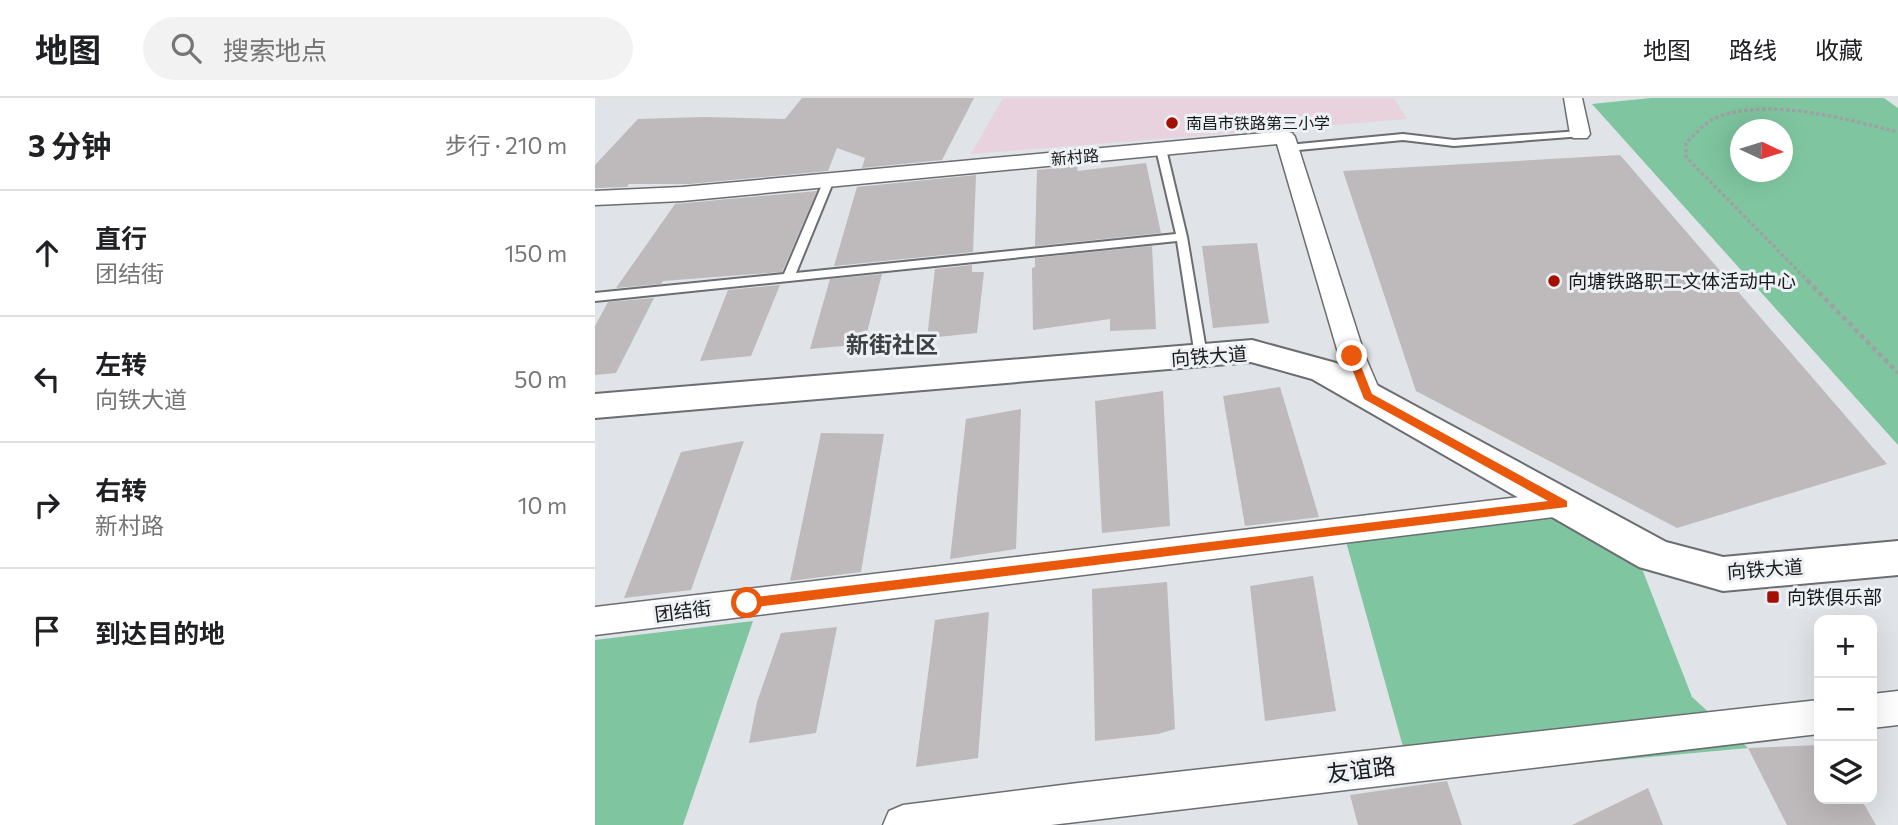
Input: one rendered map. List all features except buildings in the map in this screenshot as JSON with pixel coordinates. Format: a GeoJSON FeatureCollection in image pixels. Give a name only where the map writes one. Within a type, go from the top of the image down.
{"type":"FeatureCollection","features":[{"type":"Feature","properties":{"kind":"street"},"geometry":{"type":"LineString","coordinates":[[1573,98],[1580,134]]}},
{"type":"Feature","properties":{"kind":"street","name":"新村路"},"geometry":{"type":"LineString","coordinates":[[595,198],[682,194],[1285,137],[1288,148]]}},
{"type":"Feature","properties":{"kind":"street"},"geometry":{"type":"LineString","coordinates":[[1288,148],[1352,356],[1368,396]]}},
{"type":"Feature","properties":{"kind":"street","name":"向铁大道"},"geometry":{"type":"LineString","coordinates":[[595,407],[1252,351],[1324,371],[1654,555],[1723,574],[1898,558]]}},
{"type":"Feature","properties":{"kind":"street","name":"团结街"},"geometry":{"type":"LineString","coordinates":[[595,621],[1562,504]]}},
{"type":"Feature","properties":{"kind":"street"},"geometry":{"type":"LineString","coordinates":[[1877,710],[1898,708]]}},
{"type":"Feature","properties":{"kind":"street","name":"友谊路"},"geometry":{"type":"LineString","coordinates":[[903,825],[1078,802],[1814,718]]}},
{"type":"Feature","properties":{"kind":"lane"},"geometry":{"type":"LineString","coordinates":[[1288,148],[1403,137],[1454,143],[1580,134]]}},
{"type":"Feature","properties":{"kind":"lane"},"geometry":{"type":"LineString","coordinates":[[1161,149],[1182,237],[1201,356]]}},
{"type":"Feature","properties":{"kind":"lane"},"geometry":{"type":"LineString","coordinates":[[789,277],[829,180]]}},
{"type":"Feature","properties":{"kind":"lane"},"geometry":{"type":"LineString","coordinates":[[595,297],[1182,237]]}},
{"type":"Feature","properties":{"kind":"path"},"geometry":{"type":"LineString","coordinates":[[1898,132],[1807,113],[1747,111],[1722,114],[1707,123],[1686,144],[1686,157],[1898,373]]}},
{"type":"Feature","properties":{"kind":"shaded area","name":"南昌市铁路第三小学"},"geometry":{"type":"Polygon","coordinates":[[[1003,98],[1394,98],[1407,119],[971,154],[1003,98]]]}},
{"type":"Feature","properties":{"kind":"green space"},"geometry":{"type":"Polygon","coordinates":[[[1651,98],[1884,98],[1898,108],[1898,445],[1592,104],[1651,98]]]}},
{"type":"Feature","properties":{"kind":"green space"},"geometry":{"type":"Polygon","coordinates":[[[1573,510],[1630,538],[1692,697],[1748,748],[1412,779],[1343,531],[1573,510]]]}},
{"type":"Feature","properties":{"kind":"green space"},"geometry":{"type":"Polygon","coordinates":[[[753,621],[683,825],[595,825],[595,640],[753,621]]]}},
{"type":"Feature","properties":{"kind":"place","name":"南昌市铁路第三小学"},"geometry":{"type":"Point","coordinates":[1172,123]}},
{"type":"Feature","properties":{"kind":"place","name":"向塘铁路职工文体活动中心"},"geometry":{"type":"Point","coordinates":[1554,281]}},
{"type":"Feature","properties":{"kind":"place","name":"向铁俱乐部"},"geometry":{"type":"Point","coordinates":[1773,597]}},
{"type":"Feature","properties":{"kind":"district","name":"新街社区"},"geometry":{"type":"Point","coordinates":[892,345]}},
{"type":"Feature","properties":{"kind":"route"},"geometry":{"type":"LineString","coordinates":[[747,603],[1562,504],[1368,396],[1352,356]]}}]}
